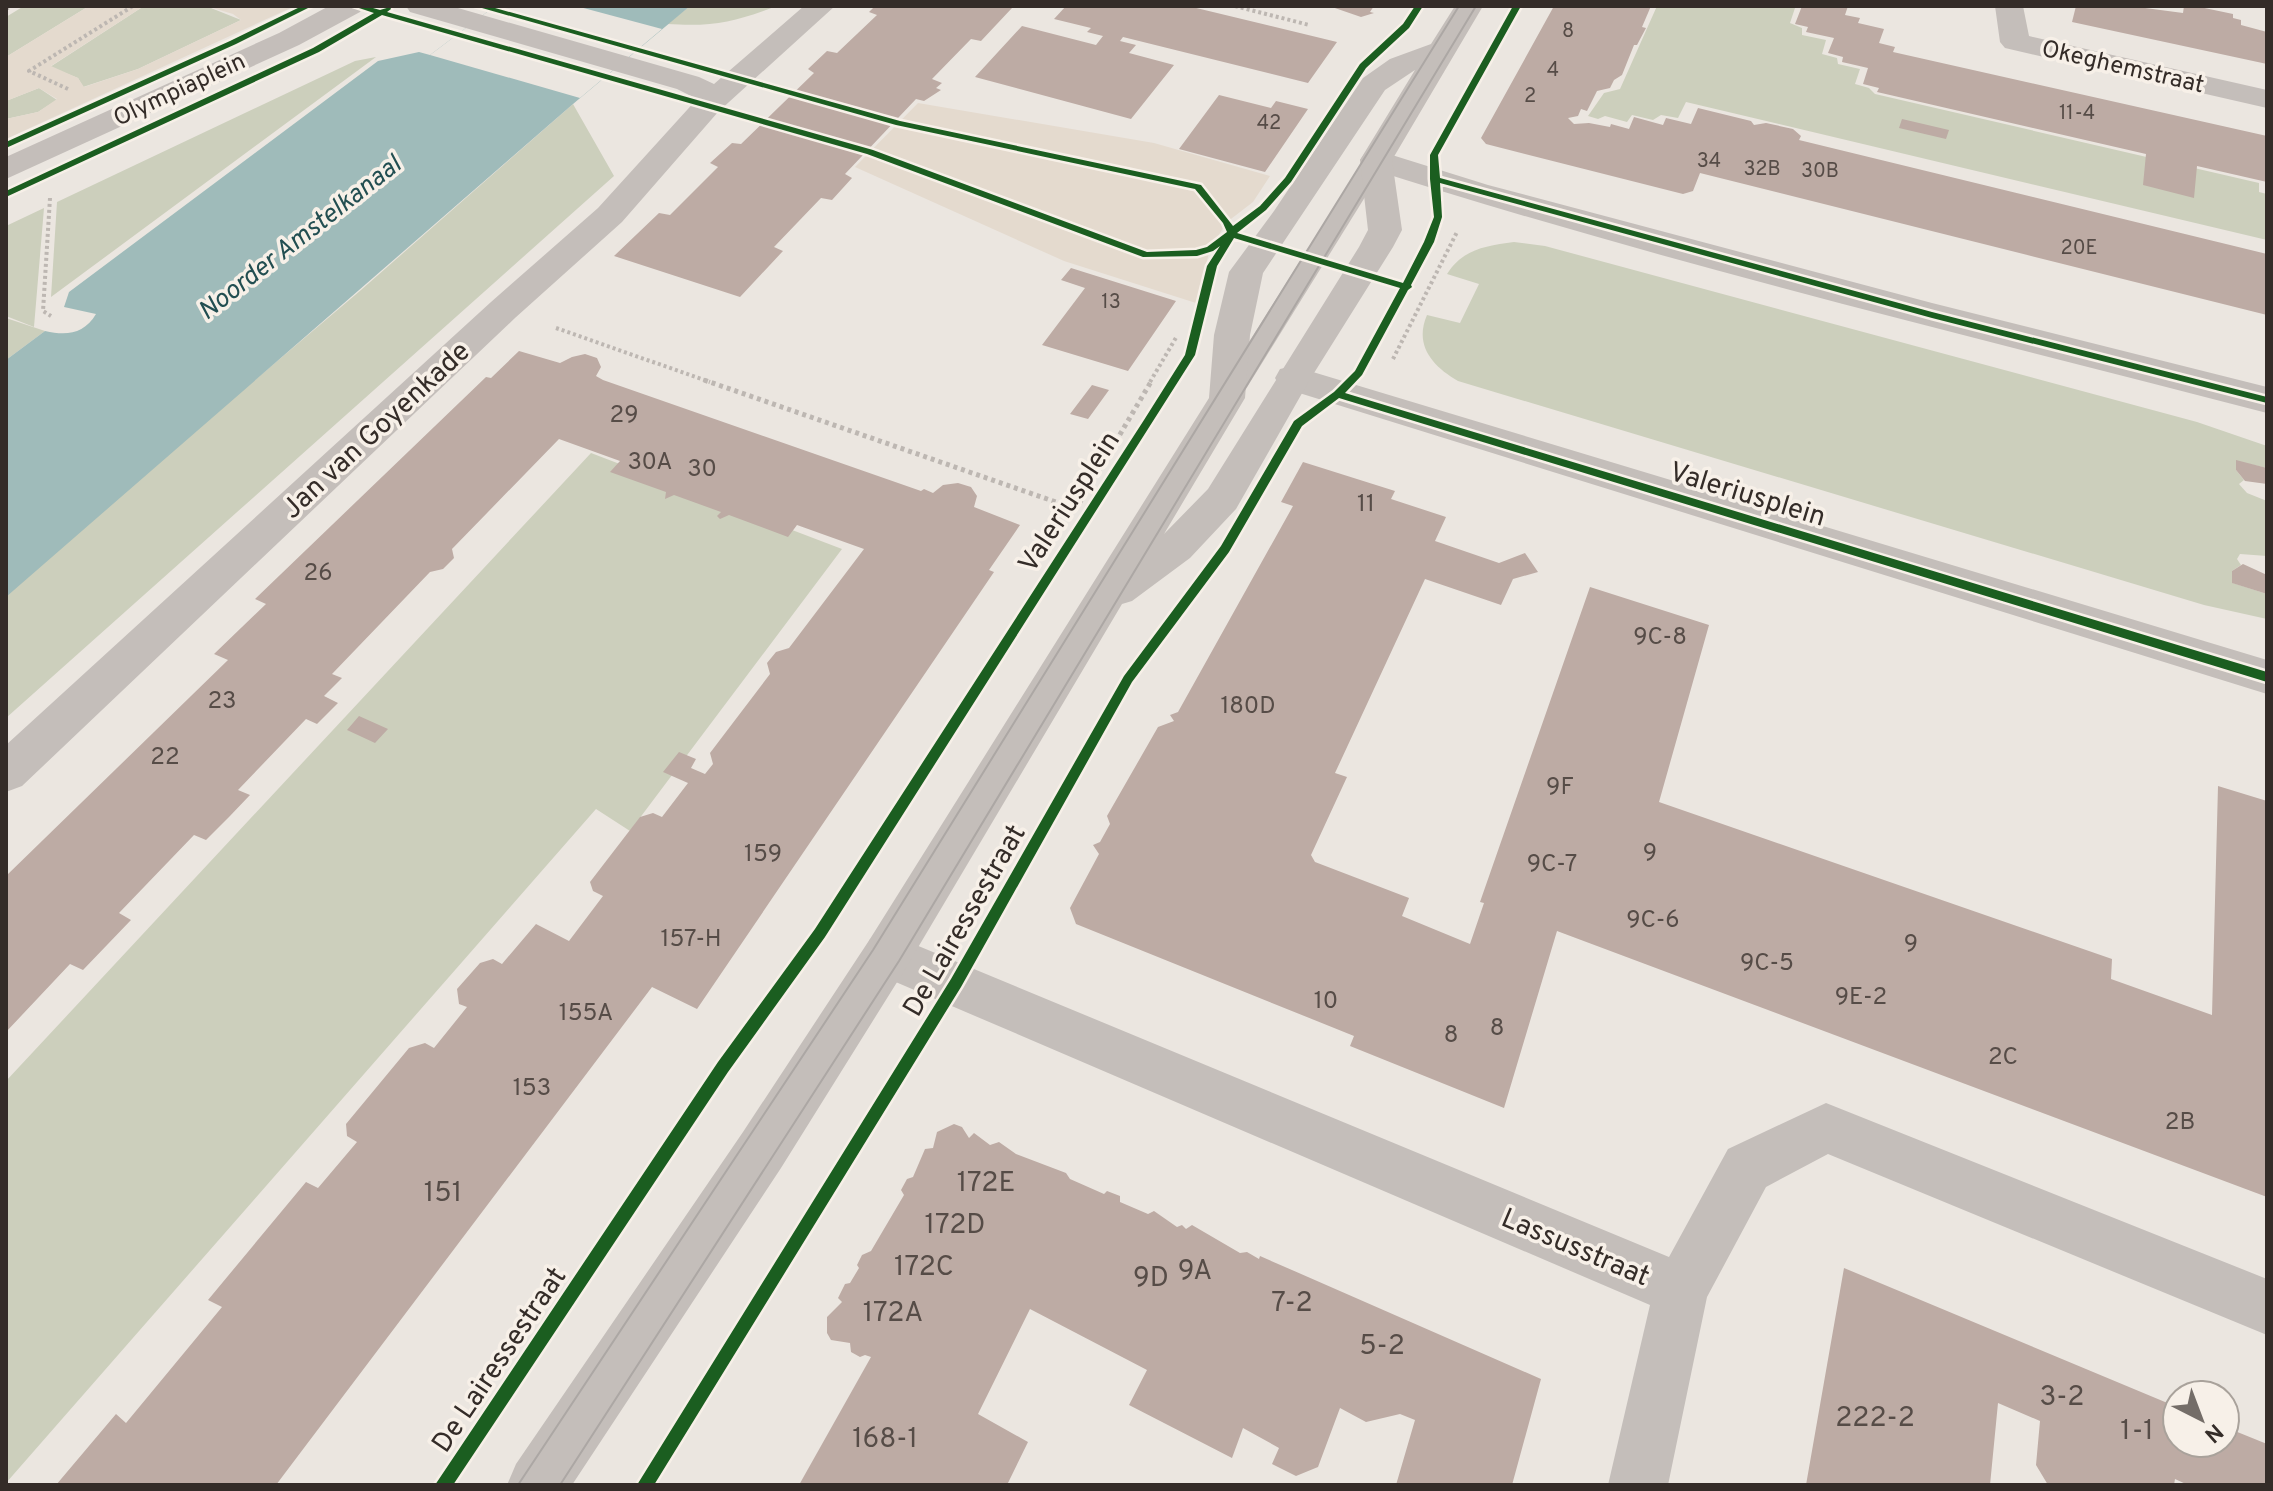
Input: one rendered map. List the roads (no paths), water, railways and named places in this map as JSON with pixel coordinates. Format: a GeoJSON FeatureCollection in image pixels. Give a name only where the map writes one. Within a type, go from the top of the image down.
{"type":"FeatureCollection","features":[{"type":"Feature","properties":{"kind":"street","name":"Olympiaplein"},"geometry":{"type":"LineString","coordinates":[[6,169],[289,39],[350,6]]}},
{"type":"Feature","properties":{"kind":"street"},"geometry":{"type":"LineString","coordinates":[[420,6],[688,83],[727,88]]}},
{"type":"Feature","properties":{"kind":"street","name":"Jan van Goyenkade"},"geometry":{"type":"LineString","coordinates":[[6,773],[503,310],[610,215],[727,88],[821,6]]}},
{"type":"Feature","properties":{"kind":"street"},"geometry":{"type":"LineString","coordinates":[[1293,378],[1385,230],[1376,160],[1469,6]]}},
{"type":"Feature","properties":{"kind":"street","name":"Okeghemstraat"},"geometry":{"type":"LineString","coordinates":[[2009,6],[2015,42],[2267,99]]}},
{"type":"Feature","properties":{"kind":"street"},"geometry":{"type":"LineString","coordinates":[[1100,603],[1227,398],[1232,335],[1246,272],[1286,218],[1374,84],[1401,65],[1443,50]]}},
{"type":"Feature","properties":{"kind":"street"},"geometry":{"type":"LineString","coordinates":[[1376,160],[1477,192],[1932,315],[2267,400]]}},
{"type":"Feature","properties":{"kind":"street","name":"De Lairessestraat"},"geometry":{"type":"LineString","coordinates":[[537,1485],[762,1150],[887,955],[1100,603],[1176,547],[1222,499],[1293,378]]}},
{"type":"Feature","properties":{"kind":"street","name":"Valeriusplein"},"geometry":{"type":"LineString","coordinates":[[1293,378],[2267,677]]}},
{"type":"Feature","properties":{"kind":"street","name":"Lassusstraat"},"geometry":{"type":"LineString","coordinates":[[887,955],[1681,1290],[1747,1168],[1826,1128],[2267,1307]]}},
{"type":"Feature","properties":{"kind":"street"},"geometry":{"type":"LineString","coordinates":[[1638,1485],[1681,1290]]}},
{"type":"Feature","properties":{"kind":"lane"},"geometry":{"type":"LineString","coordinates":[[1227,398],[1376,160]]}},
{"type":"Feature","properties":{"kind":"water","name":"Noorder Amstelkanaal"},"geometry":{"type":"Polygon","coordinates":[[[495,6],[690,6],[6,597],[6,360],[45,331],[68,333],[86,326],[96,314],[64,307],[69,292],[378,61],[419,52],[430,55],[495,6]]]}},
{"type":"Feature","properties":{"kind":"tram line"},"geometry":{"type":"LineString","coordinates":[[518,1485],[873,950],[1459,6]]}},
{"type":"Feature","properties":{"kind":"tram line"},"geometry":{"type":"LineString","coordinates":[[560,1485],[899,961],[1476,6]]}}]}
